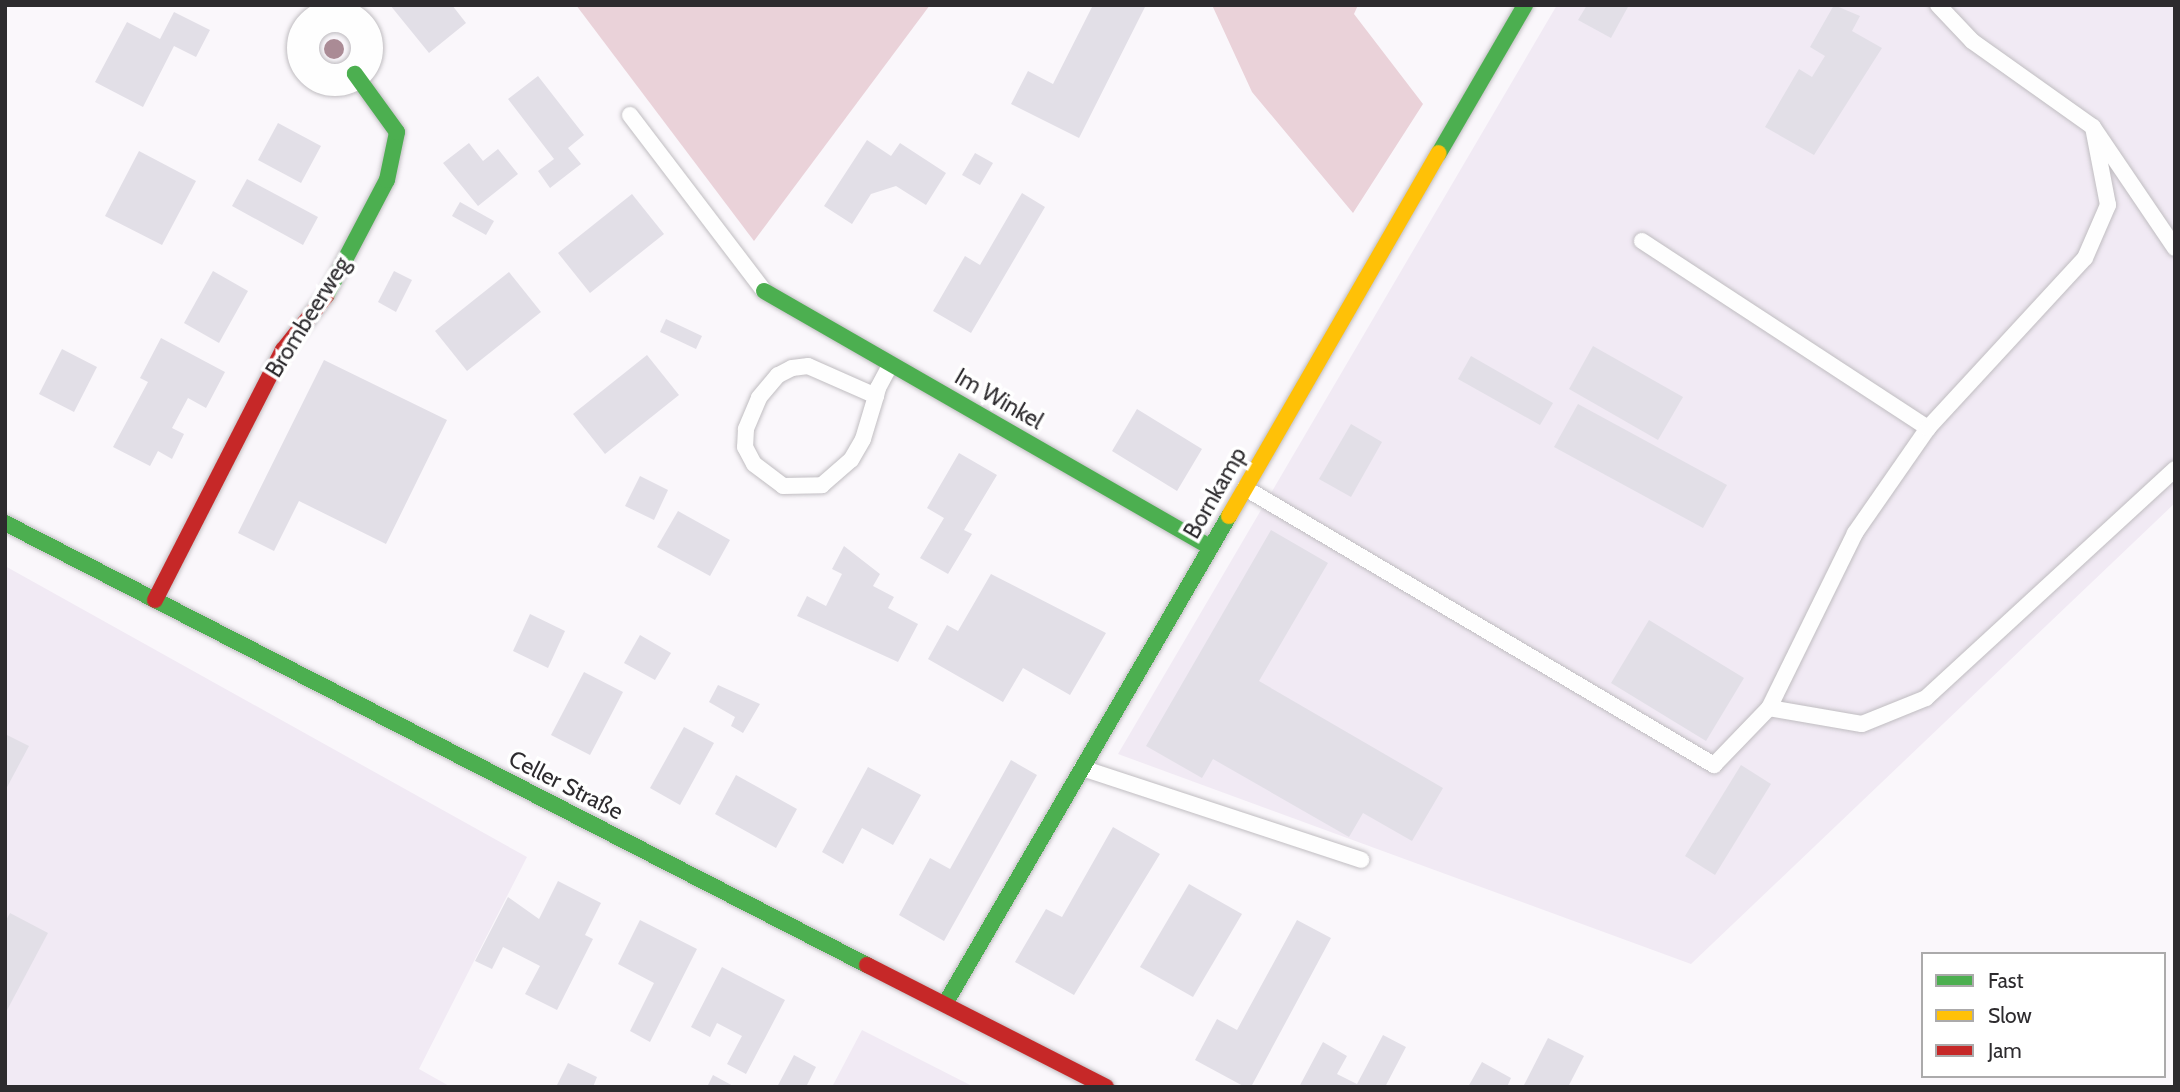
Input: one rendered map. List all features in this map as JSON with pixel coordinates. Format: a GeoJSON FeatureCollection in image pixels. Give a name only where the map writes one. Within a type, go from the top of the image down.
{"type":"FeatureCollection","features":[{"type":"Feature","properties":{"kind":"street","name":"Bornkamp"},"geometry":{"type":"LineString","coordinates":[[945,1004],[1525,5]]}},
{"type":"Feature","properties":{"kind":"street","name":"Brombeerweg"},"geometry":{"type":"LineString","coordinates":[[155,600],[282,350],[323,301],[387,180],[397,132],[355,74]]}},
{"type":"Feature","properties":{"kind":"street","name":"Im Winkel"},"geometry":{"type":"LineString","coordinates":[[764,291],[1210,547]]}},
{"type":"Feature","properties":{"kind":"street","name":"Celler Straße"},"geometry":{"type":"LineString","coordinates":[[5,523],[1106,1087]]}},
{"type":"Feature","properties":{"kind":"lane"},"geometry":{"type":"LineString","coordinates":[[1938,5],[1972,41],[2093,128],[2175,248]]}},
{"type":"Feature","properties":{"kind":"lane"},"geometry":{"type":"LineString","coordinates":[[630,115],[764,291]]}},
{"type":"Feature","properties":{"kind":"lane"},"geometry":{"type":"LineString","coordinates":[[1245,488],[1714,765],[1769,708],[1855,534],[1928,428],[2085,258],[2108,205],[2093,128]]}},
{"type":"Feature","properties":{"kind":"lane"},"geometry":{"type":"LineString","coordinates":[[1642,241],[1928,428]]}},
{"type":"Feature","properties":{"kind":"lane"},"geometry":{"type":"LineString","coordinates":[[876,396],[808,366],[792,368],[778,374],[759,398],[746,429],[745,447],[754,464],[783,486],[822,485],[851,460],[891,364]]}},
{"type":"Feature","properties":{"kind":"lane"},"geometry":{"type":"LineString","coordinates":[[1769,708],[1862,724],[1926,698],[2175,469]]}},
{"type":"Feature","properties":{"kind":"lane"},"geometry":{"type":"LineString","coordinates":[[1082,768],[1361,860]]}},
{"type":"Feature","properties":{"kind":"shaded area"},"geometry":{"type":"Polygon","coordinates":[[[576,5],[930,5],[754,241],[576,5]]]}},
{"type":"Feature","properties":{"kind":"shaded area"},"geometry":{"type":"Polygon","coordinates":[[[1212,5],[1358,5],[1354,14],[1423,104],[1353,213],[1252,92],[1212,5]]]}},
{"type":"Feature","properties":{"kind":"shaded area"},"geometry":{"type":"Polygon","coordinates":[[[1557,5],[2175,5],[2175,503],[1691,964],[1118,754],[1557,5]]]}},
{"type":"Feature","properties":{"kind":"shaded area"},"geometry":{"type":"Polygon","coordinates":[[[5,566],[527,857],[419,1069],[451,1087],[5,1087],[5,566]]]}},
{"type":"Feature","properties":{"kind":"shaded area"},"geometry":{"type":"Polygon","coordinates":[[[862,1030],[974,1087],[832,1087],[862,1030]]]}},
{"type":"Feature","properties":{"kind":"building"},"geometry":{"type":"Polygon","coordinates":[[[390,5],[452,5],[466,23],[429,53],[390,5]]]}},
{"type":"Feature","properties":{"kind":"building"},"geometry":{"type":"Polygon","coordinates":[[[1093,5],[1146,5],[1079,138],[1011,104],[1028,71],[1053,84],[1093,5]]]}},
{"type":"Feature","properties":{"kind":"building"},"geometry":{"type":"Polygon","coordinates":[[[1587,5],[1629,5],[1611,38],[1578,20],[1587,5]]]}},
{"type":"Feature","properties":{"kind":"building"},"geometry":{"type":"Polygon","coordinates":[[[1834,5],[1860,16],[1852,31],[1882,48],[1814,155],[1765,127],[1799,69],[1812,77],[1825,56],[1810,47],[1834,5]]]}},
{"type":"Feature","properties":{"kind":"building"},"geometry":{"type":"Polygon","coordinates":[[[174,12],[210,30],[196,57],[174,46],[143,107],[95,82],[127,22],[160,39],[174,12]]]}},
{"type":"Feature","properties":{"kind":"building"},"geometry":{"type":"Polygon","coordinates":[[[538,76],[584,135],[568,148],[581,164],[550,188],[538,171],[554,159],[508,99],[538,76]]]}},
{"type":"Feature","properties":{"kind":"building"},"geometry":{"type":"Polygon","coordinates":[[[278,123],[321,146],[301,183],[258,160],[278,123]]]}},
{"type":"Feature","properties":{"kind":"building"},"geometry":{"type":"Polygon","coordinates":[[[867,140],[891,156],[900,143],[946,173],[926,205],[896,186],[871,194],[852,224],[824,206],[867,140]]]}},
{"type":"Feature","properties":{"kind":"building"},"geometry":{"type":"Polygon","coordinates":[[[469,143],[483,161],[498,149],[518,174],[478,206],[443,163],[469,143]]]}},
{"type":"Feature","properties":{"kind":"building"},"geometry":{"type":"Polygon","coordinates":[[[139,151],[196,181],[162,245],[105,216],[139,151]]]}},
{"type":"Feature","properties":{"kind":"building"},"geometry":{"type":"Polygon","coordinates":[[[975,153],[993,163],[980,185],[962,175],[975,153]]]}},
{"type":"Feature","properties":{"kind":"building"},"geometry":{"type":"Polygon","coordinates":[[[247,179],[318,217],[303,245],[232,206],[247,179]]]}},
{"type":"Feature","properties":{"kind":"building"},"geometry":{"type":"Polygon","coordinates":[[[1022,193],[1045,207],[971,333],[933,311],[965,256],[980,265],[1022,193]]]}},
{"type":"Feature","properties":{"kind":"building"},"geometry":{"type":"Polygon","coordinates":[[[632,194],[664,234],[590,293],[558,253],[632,194]]]}},
{"type":"Feature","properties":{"kind":"building"},"geometry":{"type":"Polygon","coordinates":[[[460,202],[494,221],[486,235],[452,216],[460,202]]]}},
{"type":"Feature","properties":{"kind":"building"},"geometry":{"type":"Polygon","coordinates":[[[213,271],[248,291],[219,343],[184,323],[213,271]]]}},
{"type":"Feature","properties":{"kind":"building"},"geometry":{"type":"Polygon","coordinates":[[[394,271],[412,280],[396,312],[378,302],[394,271]]]}},
{"type":"Feature","properties":{"kind":"building"},"geometry":{"type":"Polygon","coordinates":[[[509,272],[541,312],[467,371],[435,331],[509,272]]]}},
{"type":"Feature","properties":{"kind":"building"},"geometry":{"type":"Polygon","coordinates":[[[666,319],[702,336],[696,349],[660,332],[666,319]]]}},
{"type":"Feature","properties":{"kind":"building"},"geometry":{"type":"Polygon","coordinates":[[[161,338],[225,372],[206,408],[188,398],[172,428],[184,434],[172,459],[158,451],[150,466],[113,447],[148,382],[140,378],[161,338]]]}},
{"type":"Feature","properties":{"kind":"building"},"geometry":{"type":"Polygon","coordinates":[[[1593,346],[1683,397],[1658,440],[1569,389],[1593,346]]]}},
{"type":"Feature","properties":{"kind":"building"},"geometry":{"type":"Polygon","coordinates":[[[62,349],[97,367],[74,412],[39,394],[62,349]]]}},
{"type":"Feature","properties":{"kind":"building"},"geometry":{"type":"Polygon","coordinates":[[[647,355],[679,395],[605,454],[573,414],[647,355]]]}},
{"type":"Feature","properties":{"kind":"building"},"geometry":{"type":"Polygon","coordinates":[[[1471,356],[1553,403],[1540,425],[1458,379],[1471,356]]]}},
{"type":"Feature","properties":{"kind":"building"},"geometry":{"type":"Polygon","coordinates":[[[324,360],[447,420],[386,544],[299,501],[274,551],[238,533],[324,360]]]}},
{"type":"Feature","properties":{"kind":"building"},"geometry":{"type":"Polygon","coordinates":[[[1578,404],[1727,485],[1703,528],[1554,447],[1578,404]]]}},
{"type":"Feature","properties":{"kind":"building"},"geometry":{"type":"Polygon","coordinates":[[[1137,409],[1202,449],[1177,491],[1112,451],[1137,409]]]}},
{"type":"Feature","properties":{"kind":"building"},"geometry":{"type":"Polygon","coordinates":[[[1351,424],[1382,442],[1351,497],[1319,479],[1351,424]]]}},
{"type":"Feature","properties":{"kind":"building"},"geometry":{"type":"Polygon","coordinates":[[[959,453],[997,475],[964,530],[972,534],[948,574],[920,558],[944,518],[927,508],[959,453]]]}},
{"type":"Feature","properties":{"kind":"building"},"geometry":{"type":"Polygon","coordinates":[[[640,476],[668,490],[654,520],[625,506],[640,476]]]}},
{"type":"Feature","properties":{"kind":"building"},"geometry":{"type":"Polygon","coordinates":[[[678,511],[730,540],[710,576],[657,547],[678,511]]]}},
{"type":"Feature","properties":{"kind":"building"},"geometry":{"type":"Polygon","coordinates":[[[1271,530],[1328,563],[1259,681],[1443,788],[1412,841],[1363,813],[1349,837],[1213,759],[1202,778],[1146,746],[1271,530]]]}},
{"type":"Feature","properties":{"kind":"building"},"geometry":{"type":"Polygon","coordinates":[[[844,546],[880,574],[873,586],[894,597],[888,608],[918,624],[898,662],[797,616],[807,596],[826,606],[842,574],[832,569],[844,546]]]}},
{"type":"Feature","properties":{"kind":"building"},"geometry":{"type":"Polygon","coordinates":[[[991,574],[1106,633],[1070,695],[1023,668],[1003,702],[928,659],[947,625],[958,631],[991,574]]]}},
{"type":"Feature","properties":{"kind":"building"},"geometry":{"type":"Polygon","coordinates":[[[530,614],[565,631],[548,668],[513,651],[530,614]]]}},
{"type":"Feature","properties":{"kind":"building"},"geometry":{"type":"Polygon","coordinates":[[[1649,620],[1744,678],[1706,741],[1611,683],[1649,620]]]}},
{"type":"Feature","properties":{"kind":"building"},"geometry":{"type":"Polygon","coordinates":[[[640,635],[671,653],[655,680],[624,663],[640,635]]]}},
{"type":"Feature","properties":{"kind":"building"},"geometry":{"type":"Polygon","coordinates":[[[584,672],[623,692],[590,755],[551,735],[584,672]]]}},
{"type":"Feature","properties":{"kind":"building"},"geometry":{"type":"Polygon","coordinates":[[[718,685],[760,704],[743,733],[731,726],[735,717],[709,702],[718,685]]]}},
{"type":"Feature","properties":{"kind":"building"},"geometry":{"type":"Polygon","coordinates":[[[684,727],[714,743],[680,805],[650,788],[684,727]]]}},
{"type":"Feature","properties":{"kind":"building"},"geometry":{"type":"Polygon","coordinates":[[[5,734],[29,746],[5,791],[5,734]]]}},
{"type":"Feature","properties":{"kind":"building"},"geometry":{"type":"Polygon","coordinates":[[[1011,760],[1037,775],[944,941],[899,915],[930,858],[950,869],[1011,760]]]}},
{"type":"Feature","properties":{"kind":"building"},"geometry":{"type":"Polygon","coordinates":[[[1741,765],[1771,784],[1715,875],[1685,856],[1741,765]]]}},
{"type":"Feature","properties":{"kind":"building"},"geometry":{"type":"Polygon","coordinates":[[[868,767],[921,795],[893,845],[862,828],[843,864],[822,852],[868,767]]]}},
{"type":"Feature","properties":{"kind":"building"},"geometry":{"type":"Polygon","coordinates":[[[736,775],[797,809],[776,848],[715,814],[736,775]]]}},
{"type":"Feature","properties":{"kind":"building"},"geometry":{"type":"Polygon","coordinates":[[[1113,827],[1160,854],[1074,995],[1015,962],[1046,909],[1062,917],[1113,827]]]}},
{"type":"Feature","properties":{"kind":"building"},"geometry":{"type":"Polygon","coordinates":[[[558,881],[601,903],[585,935],[593,939],[557,1010],[525,994],[540,966],[503,947],[492,969],[475,961],[508,897],[539,919],[558,881]]]}},
{"type":"Feature","properties":{"kind":"building"},"geometry":{"type":"Polygon","coordinates":[[[1189,884],[1242,914],[1193,997],[1140,967],[1189,884]]]}},
{"type":"Feature","properties":{"kind":"building"},"geometry":{"type":"Polygon","coordinates":[[[10,913],[48,933],[5,1014],[5,922],[10,913]]]}},
{"type":"Feature","properties":{"kind":"building"},"geometry":{"type":"Polygon","coordinates":[[[640,920],[697,949],[650,1042],[630,1031],[654,983],[618,964],[640,920]]]}},
{"type":"Feature","properties":{"kind":"building"},"geometry":{"type":"Polygon","coordinates":[[[1297,920],[1331,938],[1251,1087],[1245,1087],[1195,1060],[1217,1019],[1237,1030],[1297,920]]]}},
{"type":"Feature","properties":{"kind":"building"},"geometry":{"type":"Polygon","coordinates":[[[722,967],[785,1000],[746,1074],[727,1064],[742,1036],[717,1023],[710,1037],[691,1027],[722,967]]]}},
{"type":"Feature","properties":{"kind":"building"},"geometry":{"type":"Polygon","coordinates":[[[1383,1035],[1406,1047],[1385,1087],[1299,1087],[1323,1042],[1347,1056],[1337,1074],[1357,1084],[1383,1035]]]}},
{"type":"Feature","properties":{"kind":"building"},"geometry":{"type":"Polygon","coordinates":[[[1548,1038],[1584,1056],[1568,1087],[1523,1087],[1548,1038]]]}},
{"type":"Feature","properties":{"kind":"building"},"geometry":{"type":"Polygon","coordinates":[[[794,1055],[816,1067],[806,1087],[777,1087],[794,1055]]]}},
{"type":"Feature","properties":{"kind":"building"},"geometry":{"type":"Polygon","coordinates":[[[1482,1062],[1511,1078],[1507,1087],[1468,1087],[1482,1062]]]}},
{"type":"Feature","properties":{"kind":"building"},"geometry":{"type":"Polygon","coordinates":[[[568,1063],[597,1077],[593,1087],[556,1087],[568,1063]]]}},
{"type":"Feature","properties":{"kind":"building"},"geometry":{"type":"Polygon","coordinates":[[[713,1075],[735,1087],[707,1087],[713,1075]]]}},
{"type":"Feature","properties":{"kind":"traffic: fast"},"geometry":{"type":"LineString","coordinates":[[1439,153],[1525,5]]}},
{"type":"Feature","properties":{"kind":"traffic: fast"},"geometry":{"type":"LineString","coordinates":[[326,296],[387,180],[397,132],[355,74]]}},
{"type":"Feature","properties":{"kind":"traffic: fast"},"geometry":{"type":"LineString","coordinates":[[764,291],[1210,547]]}},
{"type":"Feature","properties":{"kind":"traffic: fast"},"geometry":{"type":"LineString","coordinates":[[945,1004],[1229,516]]}},
{"type":"Feature","properties":{"kind":"traffic: fast"},"geometry":{"type":"LineString","coordinates":[[5,523],[867,965]]}},
{"type":"Feature","properties":{"kind":"traffic: slow"},"geometry":{"type":"LineString","coordinates":[[1229,516],[1439,153]]}},
{"type":"Feature","properties":{"kind":"traffic: jam"},"geometry":{"type":"LineString","coordinates":[[155,600],[283,350],[326,296]]}},
{"type":"Feature","properties":{"kind":"traffic: jam"},"geometry":{"type":"LineString","coordinates":[[867,965],[1106,1087]]}}]}
